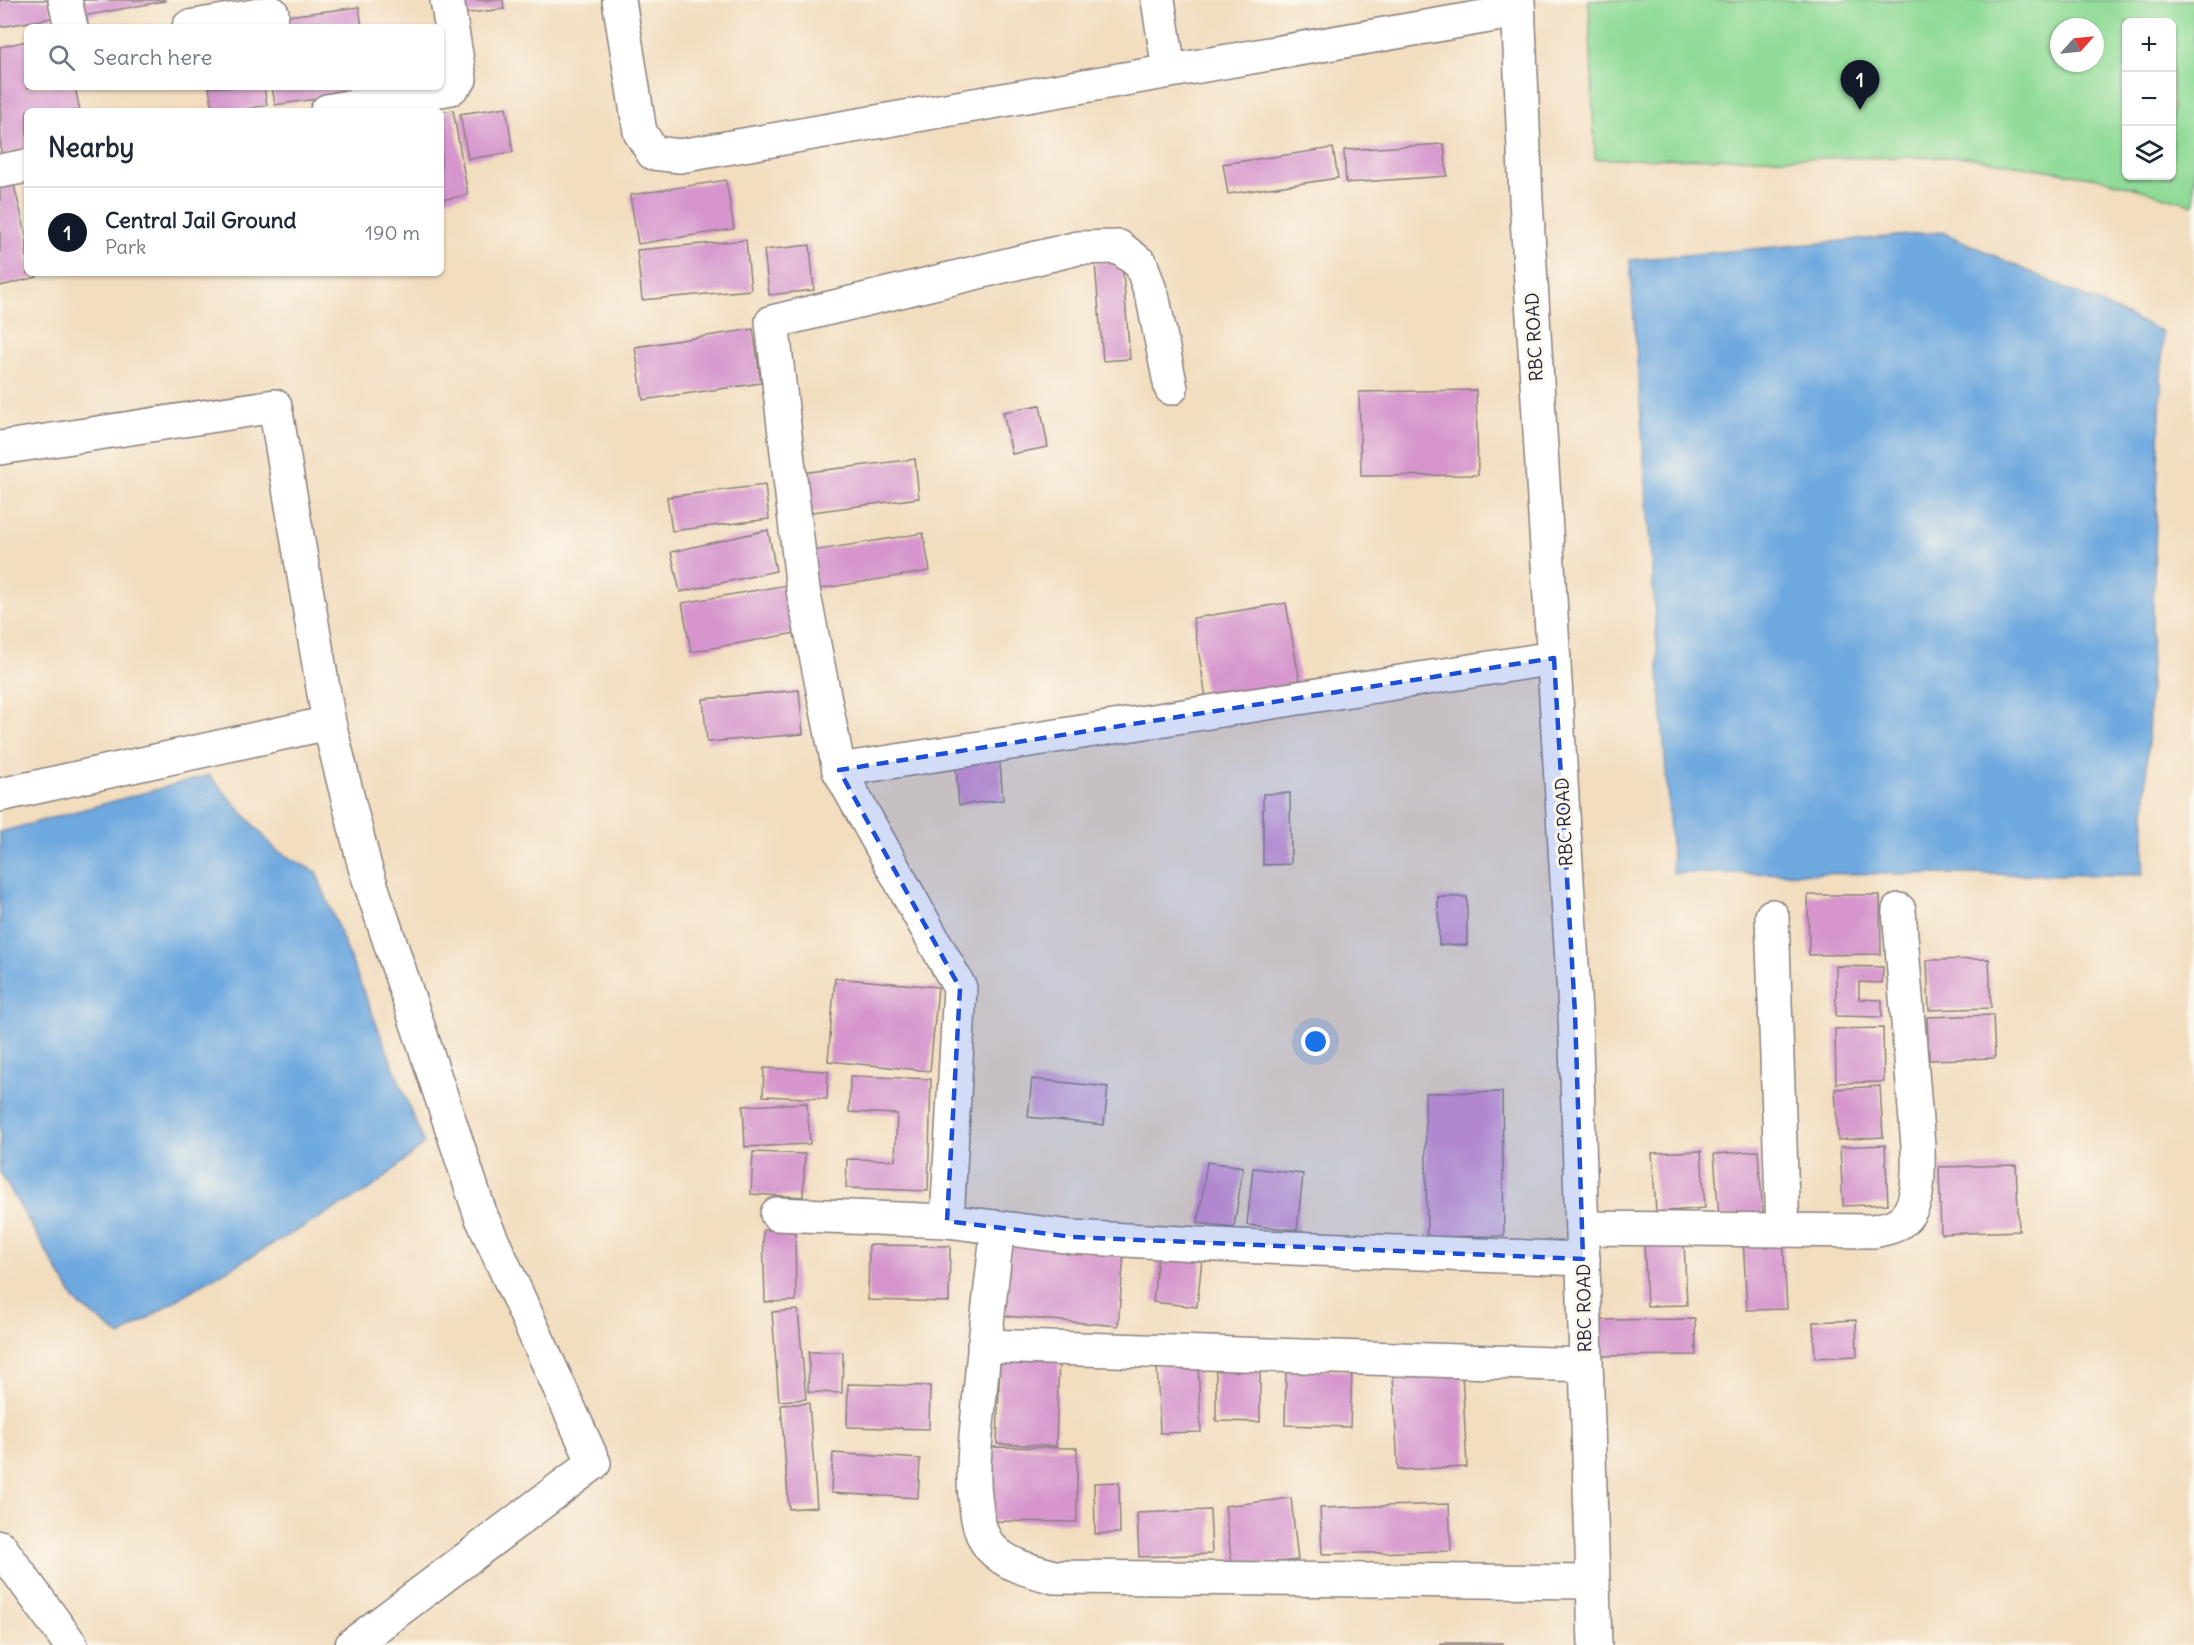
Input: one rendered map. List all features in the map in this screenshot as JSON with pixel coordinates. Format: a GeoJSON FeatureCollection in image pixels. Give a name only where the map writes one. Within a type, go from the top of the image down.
{"type":"FeatureCollection","features":[{"type":"Feature","properties":{"kind":"street"},"geometry":{"type":"LineString","coordinates":[[65,0],[70,24]]}},
{"type":"Feature","properties":{"kind":"street"},"geometry":{"type":"LineString","coordinates":[[444,89],[452,88],[460,79],[447,0]]}},
{"type":"Feature","properties":{"kind":"street"},"geometry":{"type":"LineString","coordinates":[[619,0],[640,132],[653,153],[680,156],[1169,70],[1518,5]]}},
{"type":"Feature","properties":{"kind":"street"},"geometry":{"type":"LineString","coordinates":[[1158,0],[1169,70]]}},
{"type":"Feature","properties":{"kind":"street","name":"RBC ROAD"},"geometry":{"type":"LineString","coordinates":[[1518,5],[1526,200],[1575,1013],[1595,1645]]}},
{"type":"Feature","properties":{"kind":"street"},"geometry":{"type":"LineString","coordinates":[[207,24],[273,13]]}},
{"type":"Feature","properties":{"kind":"street"},"geometry":{"type":"LineString","coordinates":[[343,108],[441,90]]}},
{"type":"Feature","properties":{"kind":"street"},"geometry":{"type":"LineString","coordinates":[[0,171],[24,167]]}},
{"type":"Feature","properties":{"kind":"street"},"geometry":{"type":"LineString","coordinates":[[947,1221],[960,988],[839,770],[803,590],[772,322],[1078,248],[1119,247],[1140,264],[1153,299],[1171,388]]}},
{"type":"Feature","properties":{"kind":"street"},"geometry":{"type":"LineString","coordinates":[[0,448],[275,406],[329,723],[365,867],[481,1216],[594,1463],[352,1645]]}},
{"type":"Feature","properties":{"kind":"street"},"geometry":{"type":"LineString","coordinates":[[839,770],[1554,658]]}},
{"type":"Feature","properties":{"kind":"street"},"geometry":{"type":"LineString","coordinates":[[0,795],[329,723]]}},
{"type":"Feature","properties":{"kind":"street"},"geometry":{"type":"LineString","coordinates":[[777,1214],[947,1221],[1072,1237],[1582,1244],[1783,1230],[1874,1231],[1898,1224],[1911,1210],[1918,1182],[1918,1146],[1899,910]]}},
{"type":"Feature","properties":{"kind":"street"},"geometry":{"type":"LineString","coordinates":[[1772,916],[1783,1230]]}},
{"type":"Feature","properties":{"kind":"street"},"geometry":{"type":"LineString","coordinates":[[998,1227],[984,1346],[975,1453],[975,1503],[980,1528],[990,1546],[1005,1560],[1021,1568],[1055,1577],[1593,1582]]}},
{"type":"Feature","properties":{"kind":"street"},"geometry":{"type":"LineString","coordinates":[[984,1346],[1585,1365]]}},
{"type":"Feature","properties":{"kind":"street"},"geometry":{"type":"LineString","coordinates":[[0,1547],[71,1645]]}},
{"type":"Feature","properties":{"kind":"highlighted area"},"geometry":{"type":"Polygon","coordinates":[[[1554,658],[1575,1013],[1583,1259],[1072,1237],[947,1221],[960,988],[839,770],[1554,658]]]}},
{"type":"Feature","properties":{"kind":"green space"},"geometry":{"type":"Polygon","coordinates":[[[1589,0],[2194,0],[2194,205],[2103,179],[1966,157],[1595,159],[1589,0]]]}},
{"type":"Feature","properties":{"kind":"water"},"geometry":{"type":"Polygon","coordinates":[[[1942,232],[2163,332],[2143,875],[1673,873],[1630,260],[1942,232]]]}},
{"type":"Feature","properties":{"kind":"water"},"geometry":{"type":"Polygon","coordinates":[[[209,775],[277,851],[316,872],[424,1144],[372,1188],[197,1287],[120,1336],[76,1302],[0,1172],[0,832],[209,775]]]}},
{"type":"Feature","properties":{"kind":"building"},"geometry":{"type":"Polygon","coordinates":[[[0,0],[49,0],[52,18],[0,27],[0,0]]]}},
{"type":"Feature","properties":{"kind":"building"},"geometry":{"type":"Polygon","coordinates":[[[81,0],[165,0],[165,1],[84,16],[81,0]]]}},
{"type":"Feature","properties":{"kind":"building"},"geometry":{"type":"Polygon","coordinates":[[[459,0],[503,0],[504,9],[461,14],[459,0]]]}},
{"type":"Feature","properties":{"kind":"building"},"geometry":{"type":"Polygon","coordinates":[[[359,7],[362,24],[264,24],[263,19],[359,7]]]}},
{"type":"Feature","properties":{"kind":"building"},"geometry":{"type":"Polygon","coordinates":[[[24,42],[24,90],[76,90],[79,108],[24,108],[24,150],[1,155],[0,47],[24,42]]]}},
{"type":"Feature","properties":{"kind":"building"},"geometry":{"type":"Polygon","coordinates":[[[210,90],[264,90],[267,105],[252,108],[212,108],[210,90]]]}},
{"type":"Feature","properties":{"kind":"building"},"geometry":{"type":"Polygon","coordinates":[[[272,90],[371,91],[275,105],[272,90]]]}},
{"type":"Feature","properties":{"kind":"building"},"geometry":{"type":"Polygon","coordinates":[[[506,107],[513,152],[468,159],[460,114],[506,107]]]}},
{"type":"Feature","properties":{"kind":"building"},"geometry":{"type":"Polygon","coordinates":[[[453,110],[468,195],[444,199],[444,112],[453,110]]]}},
{"type":"Feature","properties":{"kind":"building"},"geometry":{"type":"Polygon","coordinates":[[[1444,144],[1447,176],[1346,183],[1344,150],[1444,144]]]}},
{"type":"Feature","properties":{"kind":"building"},"geometry":{"type":"Polygon","coordinates":[[[1333,148],[1338,178],[1228,194],[1223,164],[1333,148]]]}},
{"type":"Feature","properties":{"kind":"building"},"geometry":{"type":"Polygon","coordinates":[[[726,180],[734,229],[638,244],[630,195],[726,180]]]}},
{"type":"Feature","properties":{"kind":"building"},"geometry":{"type":"Polygon","coordinates":[[[13,181],[24,226],[24,276],[37,277],[0,286],[0,184],[13,181]]]}},
{"type":"Feature","properties":{"kind":"building"},"geometry":{"type":"Polygon","coordinates":[[[746,240],[751,290],[642,300],[637,250],[746,240]]]}},
{"type":"Feature","properties":{"kind":"building"},"geometry":{"type":"Polygon","coordinates":[[[810,245],[814,290],[769,295],[764,250],[810,245]]]}},
{"type":"Feature","properties":{"kind":"building"},"geometry":{"type":"Polygon","coordinates":[[[1122,261],[1130,359],[1103,361],[1095,263],[1122,261]]]}},
{"type":"Feature","properties":{"kind":"building"},"geometry":{"type":"Polygon","coordinates":[[[753,329],[761,383],[643,400],[635,347],[753,329]]]}},
{"type":"Feature","properties":{"kind":"building"},"geometry":{"type":"Polygon","coordinates":[[[1476,390],[1478,475],[1361,476],[1359,392],[1476,390]]]}},
{"type":"Feature","properties":{"kind":"building"},"geometry":{"type":"Polygon","coordinates":[[[1040,405],[1048,447],[1012,454],[1003,412],[1040,405]]]}},
{"type":"Feature","properties":{"kind":"building"},"geometry":{"type":"Polygon","coordinates":[[[915,459],[919,498],[805,513],[801,473],[915,459]]]}},
{"type":"Feature","properties":{"kind":"building"},"geometry":{"type":"Polygon","coordinates":[[[765,485],[769,519],[672,531],[667,497],[765,485]]]}},
{"type":"Feature","properties":{"kind":"building"},"geometry":{"type":"Polygon","coordinates":[[[768,530],[776,571],[680,592],[671,552],[768,530]]]}},
{"type":"Feature","properties":{"kind":"building"},"geometry":{"type":"Polygon","coordinates":[[[923,533],[930,571],[813,590],[806,552],[923,533]]]}},
{"type":"Feature","properties":{"kind":"building"},"geometry":{"type":"Polygon","coordinates":[[[787,585],[796,633],[691,652],[682,603],[787,585]]]}},
{"type":"Feature","properties":{"kind":"building"},"geometry":{"type":"Polygon","coordinates":[[[1286,603],[1301,689],[1207,704],[1193,618],[1286,603]]]}},
{"type":"Feature","properties":{"kind":"building"},"geometry":{"type":"Polygon","coordinates":[[[799,690],[803,734],[707,742],[703,699],[799,690]]]}},
{"type":"Feature","properties":{"kind":"building"},"geometry":{"type":"Polygon","coordinates":[[[999,753],[1003,800],[959,805],[955,757],[999,753]]]}},
{"type":"Feature","properties":{"kind":"building"},"geometry":{"type":"Polygon","coordinates":[[[1290,793],[1291,864],[1263,865],[1263,794],[1290,793]]]}},
{"type":"Feature","properties":{"kind":"building"},"geometry":{"type":"Polygon","coordinates":[[[1808,895],[1880,895],[1881,954],[1809,955],[1808,895]]]}},
{"type":"Feature","properties":{"kind":"building"},"geometry":{"type":"Polygon","coordinates":[[[1438,897],[1467,897],[1467,945],[1439,945],[1438,897]]]}},
{"type":"Feature","properties":{"kind":"building"},"geometry":{"type":"Polygon","coordinates":[[[1989,959],[1991,1008],[1929,1010],[1927,960],[1989,959]]]}},
{"type":"Feature","properties":{"kind":"building"},"geometry":{"type":"Polygon","coordinates":[[[1836,966],[1883,967],[1882,983],[1859,982],[1859,999],[1882,1000],[1882,1017],[1836,1016],[1836,966]]]}},
{"type":"Feature","properties":{"kind":"building"},"geometry":{"type":"Polygon","coordinates":[[[835,978],[938,987],[930,1071],[828,1061],[835,978]]]}},
{"type":"Feature","properties":{"kind":"building"},"geometry":{"type":"Polygon","coordinates":[[[1993,1015],[1995,1058],[1929,1060],[1927,1017],[1993,1015]]]}},
{"type":"Feature","properties":{"kind":"building"},"geometry":{"type":"Polygon","coordinates":[[[1883,1028],[1884,1082],[1836,1083],[1835,1029],[1883,1028]]]}},
{"type":"Feature","properties":{"kind":"building"},"geometry":{"type":"Polygon","coordinates":[[[764,1068],[828,1071],[827,1099],[763,1096],[764,1068]]]}},
{"type":"Feature","properties":{"kind":"building"},"geometry":{"type":"Polygon","coordinates":[[[850,1076],[931,1079],[928,1191],[846,1188],[847,1159],[895,1160],[897,1114],[849,1112],[850,1076]]]}},
{"type":"Feature","properties":{"kind":"building"},"geometry":{"type":"Polygon","coordinates":[[[1032,1079],[1108,1087],[1104,1125],[1028,1117],[1032,1079]]]}},
{"type":"Feature","properties":{"kind":"building"},"geometry":{"type":"Polygon","coordinates":[[[1880,1086],[1883,1137],[1838,1140],[1835,1089],[1880,1086]]]}},
{"type":"Feature","properties":{"kind":"building"},"geometry":{"type":"Polygon","coordinates":[[[1502,1092],[1504,1236],[1427,1237],[1425,1093],[1502,1092]]]}},
{"type":"Feature","properties":{"kind":"building"},"geometry":{"type":"Polygon","coordinates":[[[807,1103],[810,1144],[745,1147],[743,1106],[807,1103]]]}},
{"type":"Feature","properties":{"kind":"building"},"geometry":{"type":"Polygon","coordinates":[[[1885,1145],[1888,1204],[1843,1206],[1840,1147],[1885,1145]]]}},
{"type":"Feature","properties":{"kind":"building"},"geometry":{"type":"Polygon","coordinates":[[[1701,1151],[1705,1208],[1656,1212],[1652,1153],[1701,1151]]]}},
{"type":"Feature","properties":{"kind":"building"},"geometry":{"type":"Polygon","coordinates":[[[1758,1151],[1763,1213],[1719,1217],[1714,1154],[1758,1151]]]}},
{"type":"Feature","properties":{"kind":"building"},"geometry":{"type":"Polygon","coordinates":[[[753,1152],[805,1154],[803,1197],[751,1194],[753,1152]]]}},
{"type":"Feature","properties":{"kind":"building"},"geometry":{"type":"Polygon","coordinates":[[[1207,1162],[1243,1167],[1234,1228],[1198,1223],[1207,1162]]]}},
{"type":"Feature","properties":{"kind":"building"},"geometry":{"type":"Polygon","coordinates":[[[2016,1165],[2019,1231],[1941,1234],[1939,1167],[2016,1165]]]}},
{"type":"Feature","properties":{"kind":"building"},"geometry":{"type":"Polygon","coordinates":[[[1253,1168],[1303,1174],[1297,1230],[1247,1225],[1253,1168]]]}},
{"type":"Feature","properties":{"kind":"building"},"geometry":{"type":"Polygon","coordinates":[[[795,1229],[796,1301],[765,1302],[763,1230],[795,1229]]]}},
{"type":"Feature","properties":{"kind":"building"},"geometry":{"type":"Polygon","coordinates":[[[1783,1237],[1787,1309],[1747,1310],[1743,1239],[1783,1237]]]}},
{"type":"Feature","properties":{"kind":"building"},"geometry":{"type":"Polygon","coordinates":[[[1684,1243],[1687,1305],[1647,1306],[1644,1244],[1684,1243]]]}},
{"type":"Feature","properties":{"kind":"building"},"geometry":{"type":"Polygon","coordinates":[[[1011,1244],[1124,1254],[1118,1326],[1005,1316],[1011,1244]]]}},
{"type":"Feature","properties":{"kind":"building"},"geometry":{"type":"Polygon","coordinates":[[[869,1245],[950,1246],[949,1302],[868,1300],[869,1245]]]}},
{"type":"Feature","properties":{"kind":"building"},"geometry":{"type":"Polygon","coordinates":[[[1158,1254],[1202,1259],[1197,1307],[1153,1302],[1158,1254]]]}},
{"type":"Feature","properties":{"kind":"building"},"geometry":{"type":"Polygon","coordinates":[[[798,1310],[806,1399],[779,1401],[772,1312],[798,1310]]]}},
{"type":"Feature","properties":{"kind":"building"},"geometry":{"type":"Polygon","coordinates":[[[1695,1319],[1696,1355],[1598,1356],[1597,1320],[1695,1319]]]}},
{"type":"Feature","properties":{"kind":"building"},"geometry":{"type":"Polygon","coordinates":[[[1856,1320],[1857,1356],[1815,1358],[1813,1322],[1856,1320]]]}},
{"type":"Feature","properties":{"kind":"building"},"geometry":{"type":"Polygon","coordinates":[[[809,1352],[843,1352],[842,1393],[808,1392],[809,1352]]]}},
{"type":"Feature","properties":{"kind":"building"},"geometry":{"type":"Polygon","coordinates":[[[1000,1354],[1059,1357],[1056,1446],[997,1444],[1000,1354]]]}},
{"type":"Feature","properties":{"kind":"building"},"geometry":{"type":"Polygon","coordinates":[[[1198,1363],[1201,1432],[1160,1433],[1157,1364],[1198,1363]]]}},
{"type":"Feature","properties":{"kind":"building"},"geometry":{"type":"Polygon","coordinates":[[[1216,1368],[1260,1369],[1260,1422],[1216,1421],[1216,1368]]]}},
{"type":"Feature","properties":{"kind":"building"},"geometry":{"type":"Polygon","coordinates":[[[1286,1369],[1352,1371],[1350,1427],[1285,1425],[1286,1369]]]}},
{"type":"Feature","properties":{"kind":"building"},"geometry":{"type":"Polygon","coordinates":[[[1462,1372],[1467,1467],[1398,1470],[1393,1375],[1462,1372]]]}},
{"type":"Feature","properties":{"kind":"building"},"geometry":{"type":"Polygon","coordinates":[[[848,1384],[930,1386],[929,1429],[847,1427],[848,1384]]]}},
{"type":"Feature","properties":{"kind":"building"},"geometry":{"type":"Polygon","coordinates":[[[809,1403],[817,1507],[789,1509],[781,1405],[809,1403]]]}},
{"type":"Feature","properties":{"kind":"building"},"geometry":{"type":"Polygon","coordinates":[[[991,1447],[1077,1448],[1077,1522],[989,1521],[991,1447]]]}},
{"type":"Feature","properties":{"kind":"building"},"geometry":{"type":"Polygon","coordinates":[[[833,1453],[920,1459],[918,1498],[831,1493],[833,1453]]]}},
{"type":"Feature","properties":{"kind":"building"},"geometry":{"type":"Polygon","coordinates":[[[1119,1482],[1120,1533],[1095,1534],[1094,1483],[1119,1482]]]}},
{"type":"Feature","properties":{"kind":"building"},"geometry":{"type":"Polygon","coordinates":[[[1291,1498],[1298,1560],[1232,1567],[1225,1506],[1291,1498]]]}},
{"type":"Feature","properties":{"kind":"building"},"geometry":{"type":"Polygon","coordinates":[[[1449,1504],[1451,1551],[1322,1554],[1320,1508],[1449,1504]]]}},
{"type":"Feature","properties":{"kind":"building"},"geometry":{"type":"Polygon","coordinates":[[[1210,1510],[1212,1554],[1139,1557],[1137,1513],[1210,1510]]]}},
{"type":"Feature","properties":{"kind":"building"},"geometry":{"type":"Polygon","coordinates":[[[1440,1643],[1503,1643],[1503,1645],[1440,1645],[1440,1643]]]}},
{"type":"Feature","properties":{"kind":"place","name":"Central Jail Ground"},"geometry":{"type":"Point","coordinates":[1860,110]}}]}
